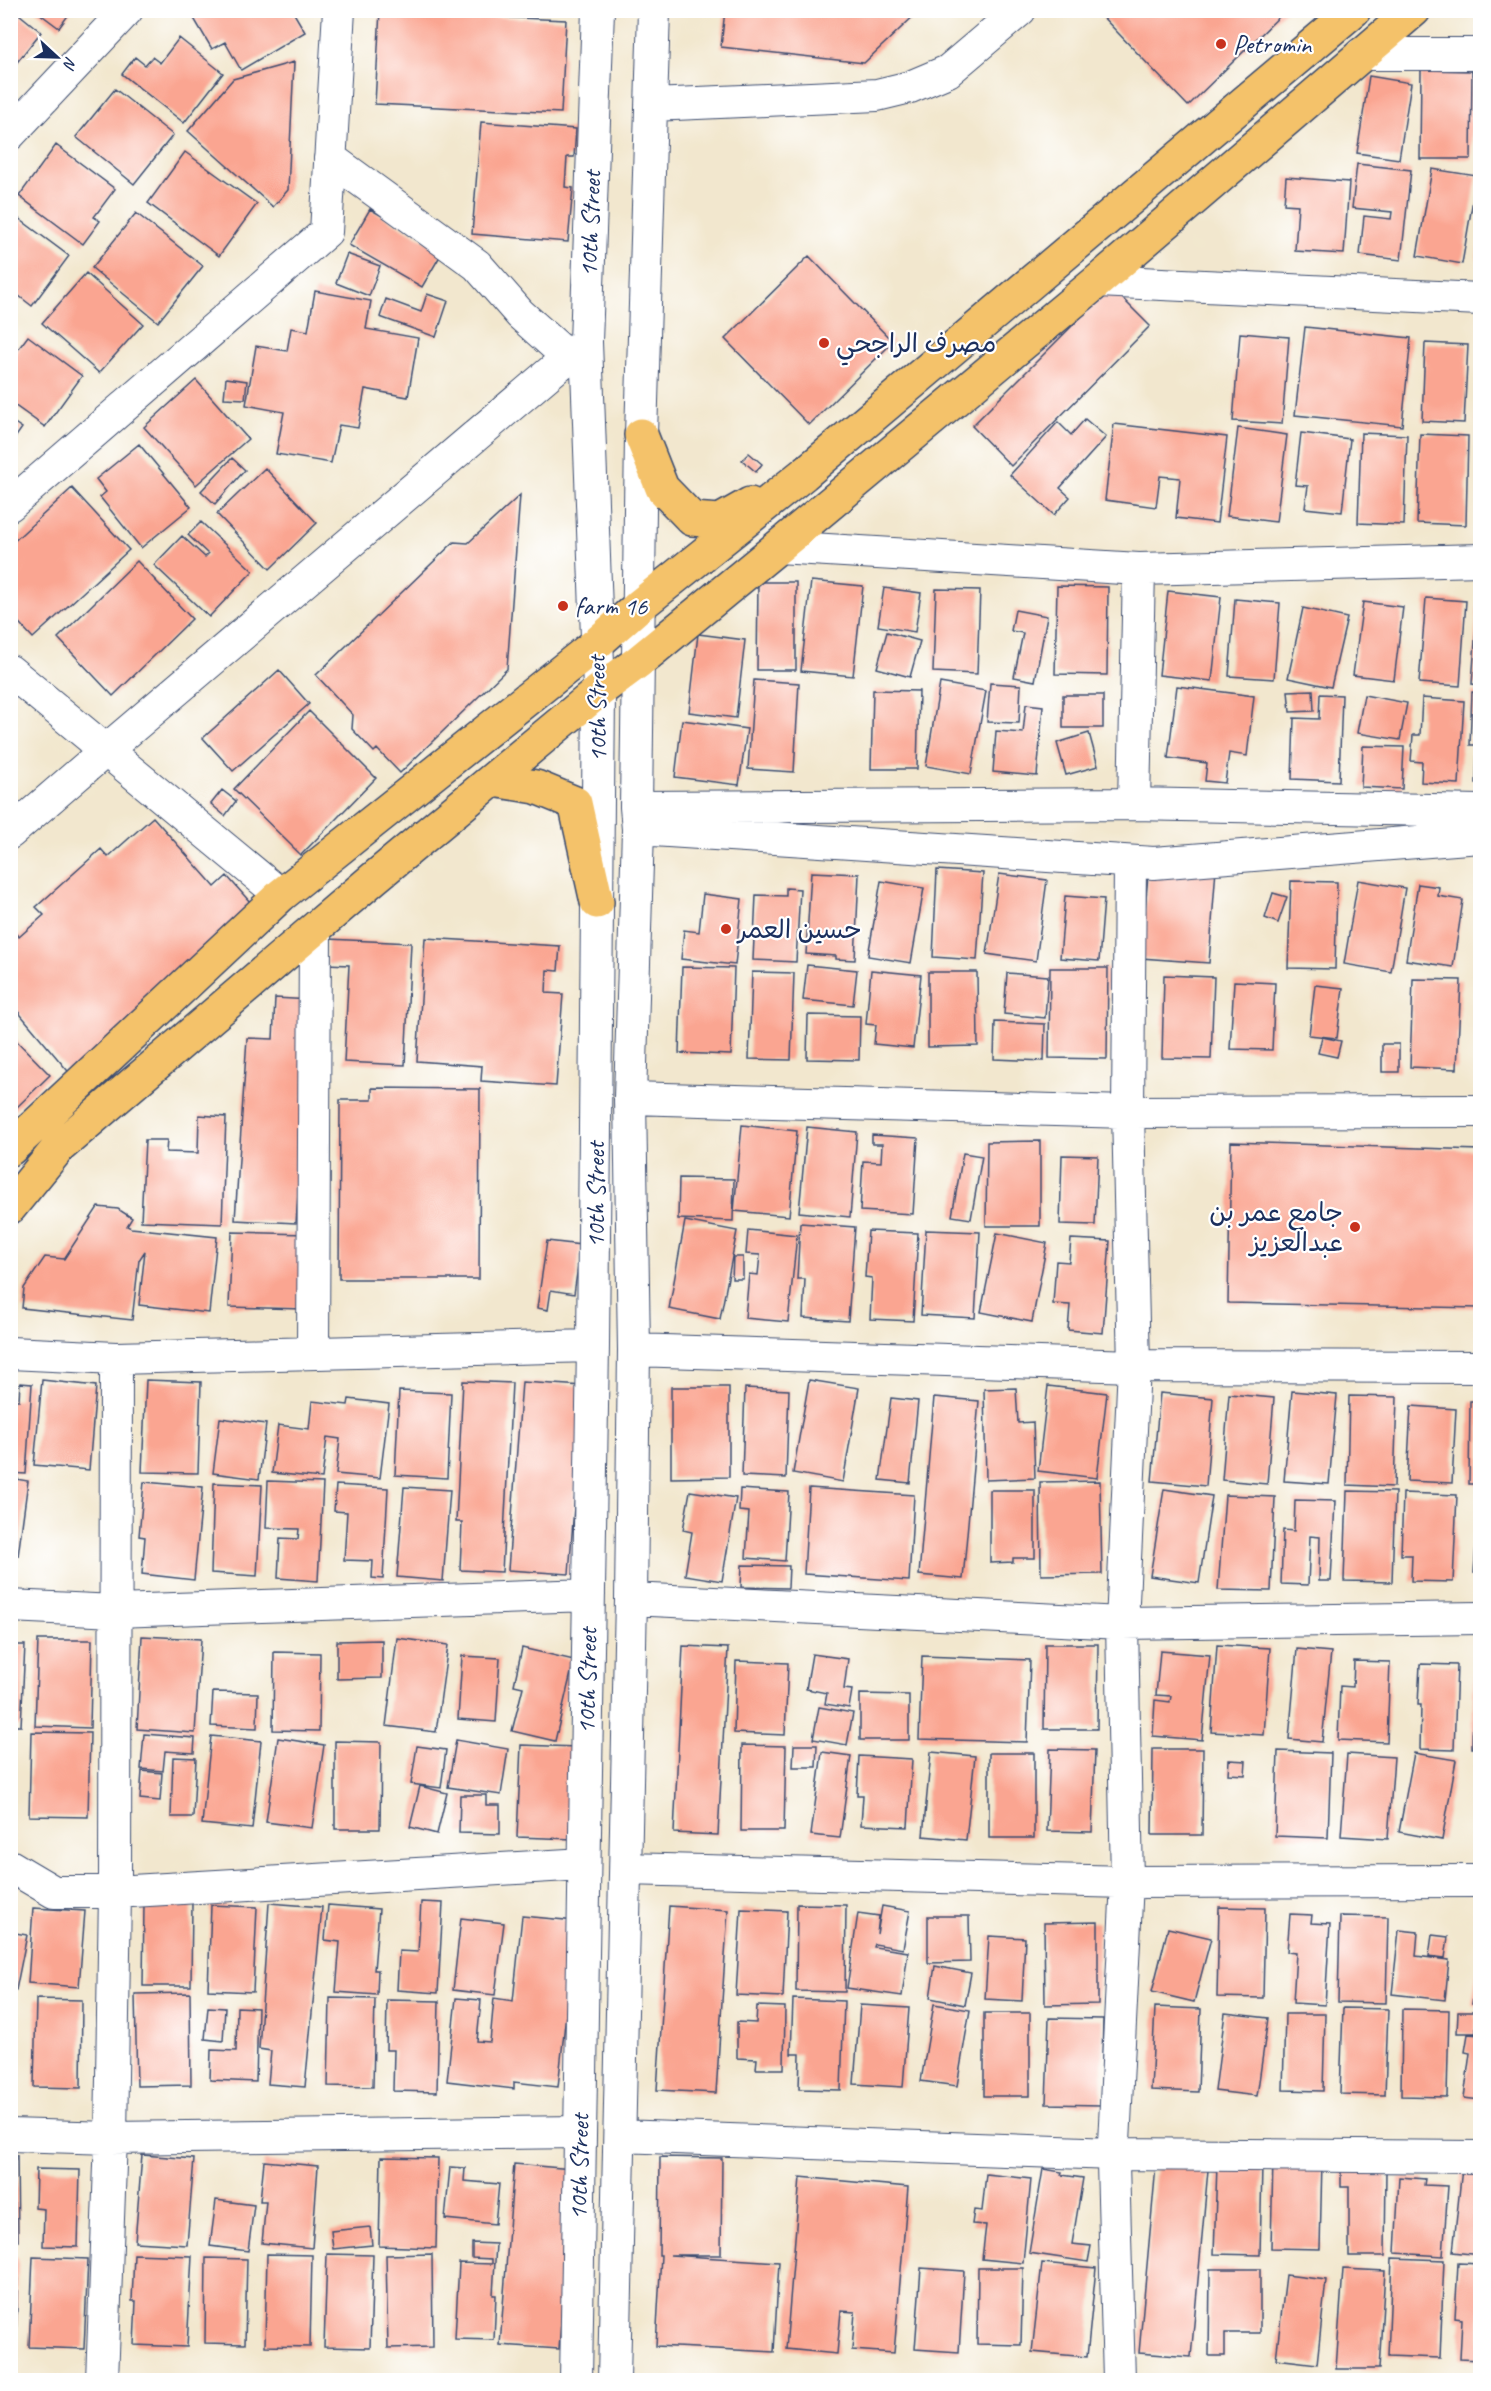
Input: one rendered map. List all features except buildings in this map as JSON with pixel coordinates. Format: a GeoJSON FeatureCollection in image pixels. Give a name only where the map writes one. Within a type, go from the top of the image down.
{"type":"FeatureCollection","features":[{"type":"Feature","properties":{"kind":"main road"},"geometry":{"type":"LineString","coordinates":[[10,1149],[281,895],[596,644],[639,606],[804,474],[1354,10]]}},
{"type":"Feature","properties":{"kind":"main road"},"geometry":{"type":"LineString","coordinates":[[10,1207],[59,1147],[599,690],[638,662],[1098,281],[1414,10]]}},
{"type":"Feature","properties":{"kind":"main road"},"geometry":{"type":"LineString","coordinates":[[641,435],[662,488],[692,519],[720,521],[804,474]]}},
{"type":"Feature","properties":{"kind":"main road"},"geometry":{"type":"LineString","coordinates":[[493,780],[536,787],[574,803],[597,902]]}},
{"type":"Feature","properties":{"kind":"street"},"geometry":{"type":"LineString","coordinates":[[10,135],[127,10]]}},
{"type":"Feature","properties":{"kind":"street"},"geometry":{"type":"LineString","coordinates":[[10,505],[326,232],[339,10]]}},
{"type":"Feature","properties":{"kind":"street","name":"10th Street"},"geometry":{"type":"LineString","coordinates":[[576,2380],[593,1346],[599,690],[577,350],[598,10]]}},
{"type":"Feature","properties":{"kind":"street","name":"10th Street"},"geometry":{"type":"LineString","coordinates":[[614,2380],[632,1599],[634,1350],[630,1098],[637,818],[641,435],[654,10]]}},
{"type":"Feature","properties":{"kind":"street"},"geometry":{"type":"LineString","coordinates":[[652,105],[877,95],[910,87],[948,71],[1020,10]]}},
{"type":"Feature","properties":{"kind":"street"},"geometry":{"type":"LineString","coordinates":[[1361,54],[1480,54]]}},
{"type":"Feature","properties":{"kind":"street"},"geometry":{"type":"LineString","coordinates":[[10,834],[577,350],[520,314],[477,265],[330,158]]}},
{"type":"Feature","properties":{"kind":"street"},"geometry":{"type":"LineString","coordinates":[[1098,281],[1480,299]]}},
{"type":"Feature","properties":{"kind":"street"},"geometry":{"type":"LineString","coordinates":[[778,547],[1139,569],[1480,560]]}},
{"type":"Feature","properties":{"kind":"street"},"geometry":{"type":"LineString","coordinates":[[1134,804],[1139,569]]}},
{"type":"Feature","properties":{"kind":"street"},"geometry":{"type":"LineString","coordinates":[[10,671],[281,895]]}},
{"type":"Feature","properties":{"kind":"street"},"geometry":{"type":"LineString","coordinates":[[637,818],[1134,804],[1480,811]]}},
{"type":"Feature","properties":{"kind":"street"},"geometry":{"type":"LineString","coordinates":[[637,818],[1154,863],[1480,837]]}},
{"type":"Feature","properties":{"kind":"street"},"geometry":{"type":"LineString","coordinates":[[1119,2380],[1113,2154],[1127,1882],[1122,1623],[1134,1366],[1128,1112],[1130,862]]}},
{"type":"Feature","properties":{"kind":"street"},"geometry":{"type":"LineString","coordinates":[[313,1353],[315,929]]}},
{"type":"Feature","properties":{"kind":"street"},"geometry":{"type":"LineString","coordinates":[[630,1098],[1128,1112],[1480,1111]]}},
{"type":"Feature","properties":{"kind":"street"},"geometry":{"type":"LineString","coordinates":[[10,1353],[116,1358],[593,1346]]}},
{"type":"Feature","properties":{"kind":"street"},"geometry":{"type":"LineString","coordinates":[[634,1350],[1134,1366],[1480,1367]]}},
{"type":"Feature","properties":{"kind":"street"},"geometry":{"type":"LineString","coordinates":[[102,2380],[111,2138],[115,1892],[116,1358]]}},
{"type":"Feature","properties":{"kind":"street"},"geometry":{"type":"LineString","coordinates":[[10,1606],[115,1611],[589,1595]]}},
{"type":"Feature","properties":{"kind":"street"},"geometry":{"type":"LineString","coordinates":[[632,1599],[1122,1623],[1480,1618]]}},
{"type":"Feature","properties":{"kind":"street"},"geometry":{"type":"LineString","coordinates":[[10,1866],[54,1892],[115,1892],[584,1864]]}},
{"type":"Feature","properties":{"kind":"street"},"geometry":{"type":"LineString","coordinates":[[626,1869],[1127,1882],[1480,1881]]}},
{"type":"Feature","properties":{"kind":"street"},"geometry":{"type":"LineString","coordinates":[[10,2135],[111,2138],[579,2132]]}},
{"type":"Feature","properties":{"kind":"street"},"geometry":{"type":"LineString","coordinates":[[620,2136],[1113,2154],[1480,2157]]}},
{"type":"Feature","properties":{"kind":"place","name":"Petromin"},"geometry":{"type":"Point","coordinates":[1221,44]}},
{"type":"Feature","properties":{"kind":"place","name":"مصرف الراجحي"},"geometry":{"type":"Point","coordinates":[824,343]}},
{"type":"Feature","properties":{"kind":"place","name":"farm 16"},"geometry":{"type":"Point","coordinates":[563,606]}},
{"type":"Feature","properties":{"kind":"place","name":"حسين العمر"},"geometry":{"type":"Point","coordinates":[726,929]}},
{"type":"Feature","properties":{"kind":"place","name":"جامع عمر بن عبدالعزيز"},"geometry":{"type":"Point","coordinates":[1355,1227]}}]}
